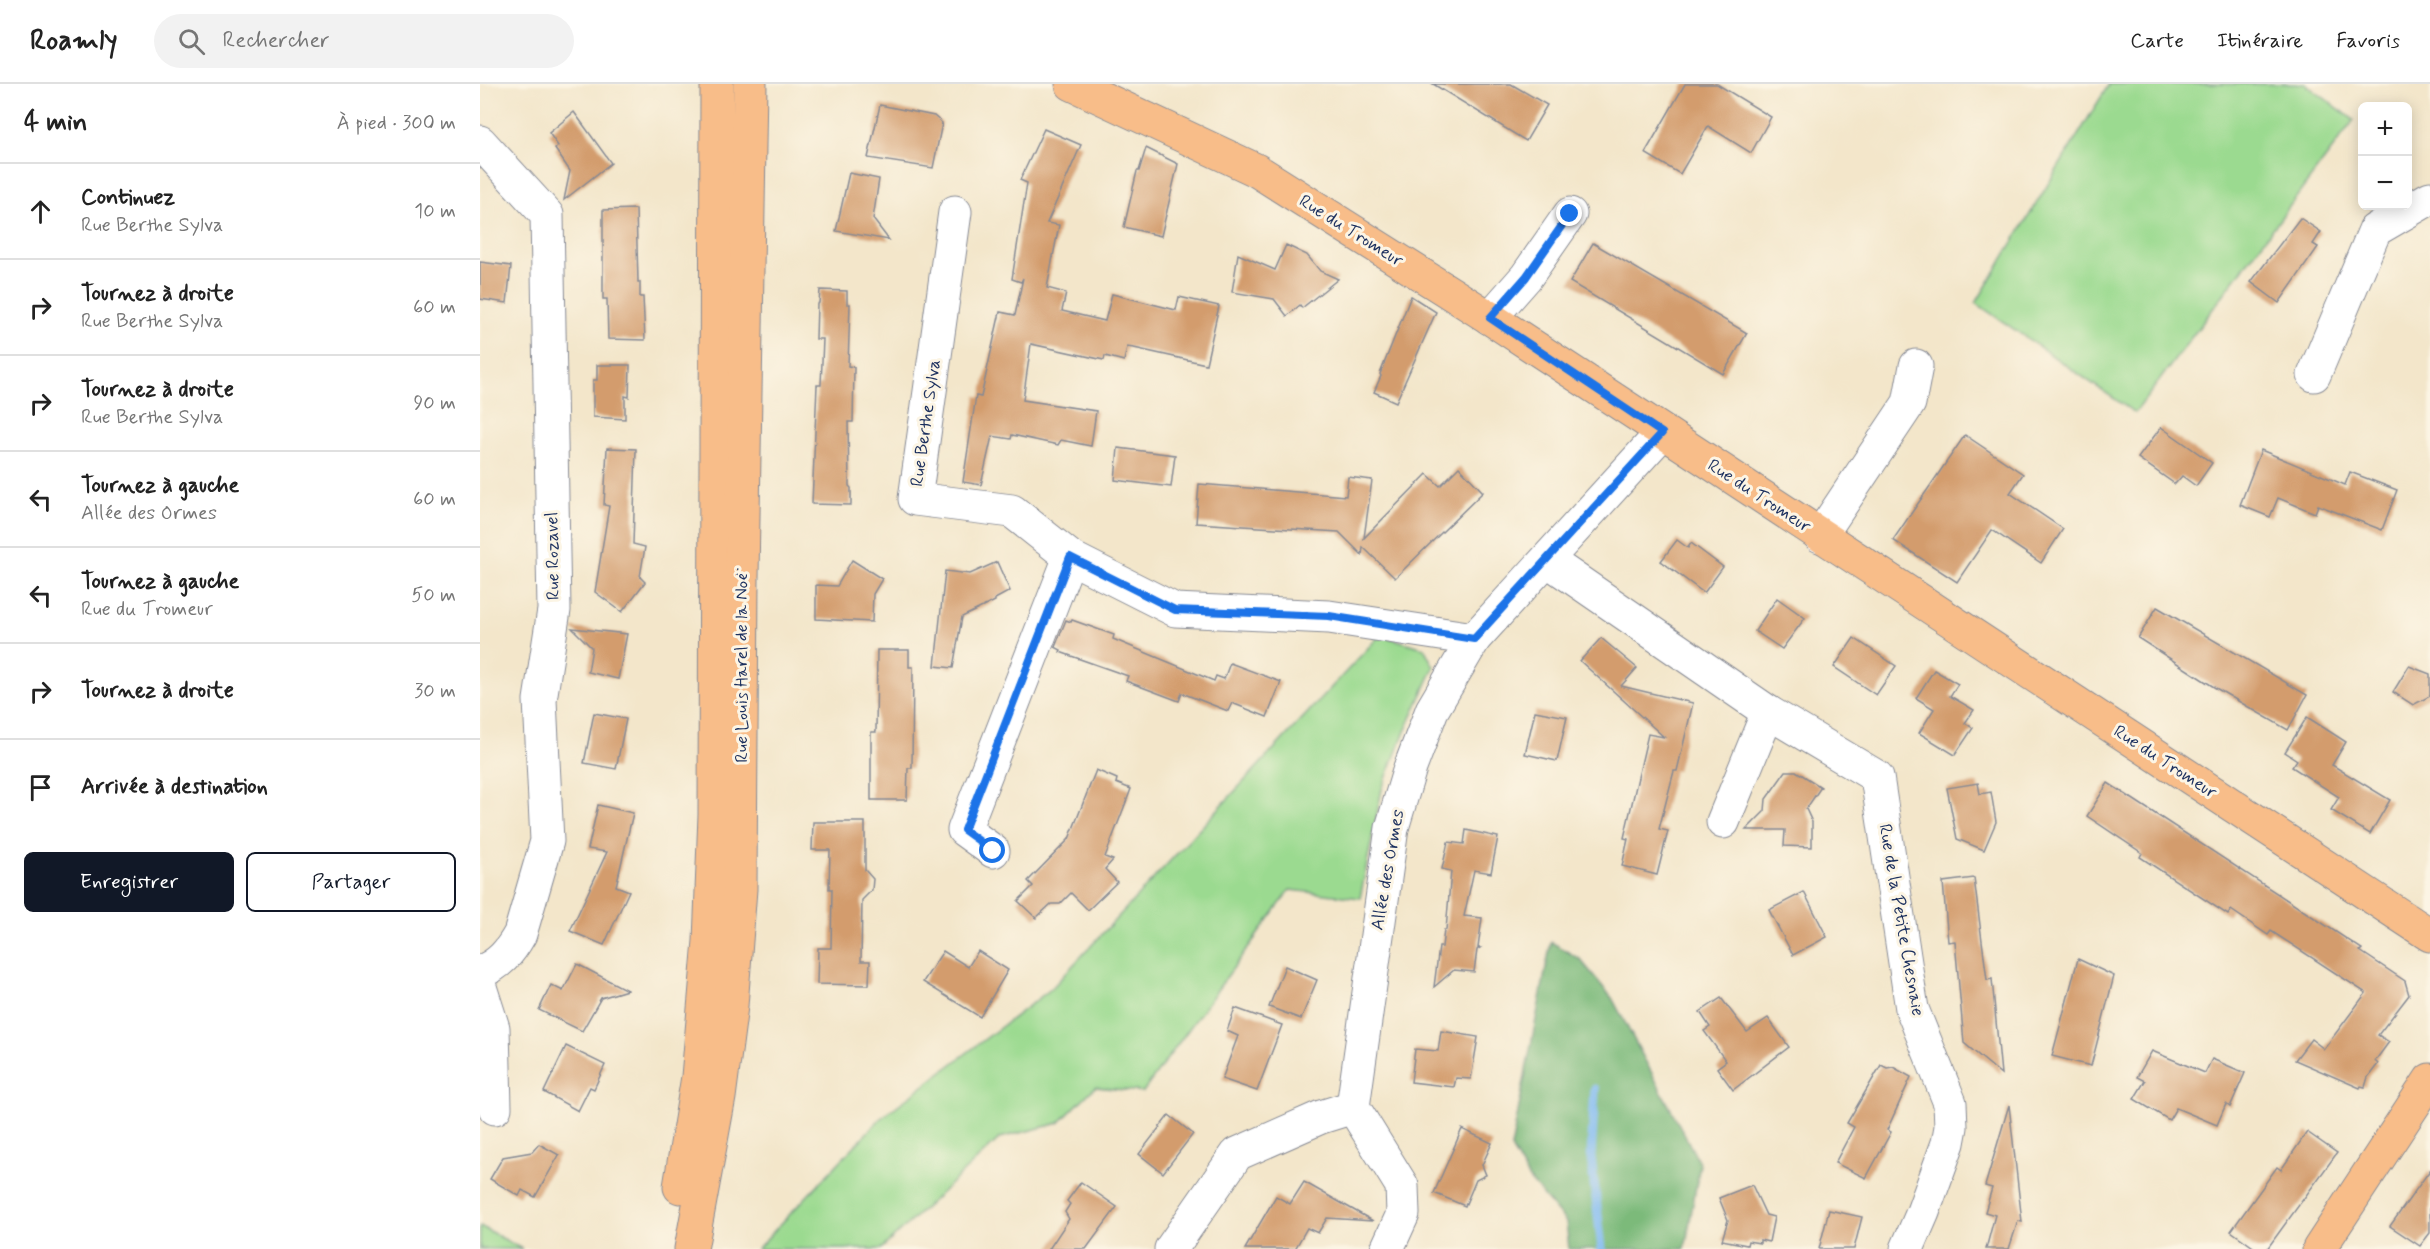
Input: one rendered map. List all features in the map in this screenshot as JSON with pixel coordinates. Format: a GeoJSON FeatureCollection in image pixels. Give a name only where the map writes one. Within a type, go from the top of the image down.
{"type":"FeatureCollection","features":[{"type":"Feature","properties":{"kind":"main road","name":"Rue Louis Harel de la Noë"},"geometry":{"type":"LineString","coordinates":[[668,1249],[698,1077],[711,929],[715,815],[718,442],[717,84]]}},
{"type":"Feature","properties":{"kind":"main road","name":"Rue Louis Harel de la Noë"},"geometry":{"type":"LineString","coordinates":[[691,1249],[719,1097],[731,1006],[740,889],[742,578],[750,84]]}},
{"type":"Feature","properties":{"kind":"main road","name":"Rue du Tromeur"},"geometry":{"type":"LineString","coordinates":[[1072,84],[1256,170],[1490,318],[2430,935]]}},
{"type":"Feature","properties":{"kind":"main road"},"geometry":{"type":"LineString","coordinates":[[2319,1249],[2430,1080]]}},
{"type":"Feature","properties":{"kind":"street","name":"Rue Rozavel"},"geometry":{"type":"LineString","coordinates":[[480,142],[547,215],[554,610],[540,700],[547,841],[520,934],[513,948],[502,960],[480,972]]}},
{"type":"Feature","properties":{"kind":"street"},"geometry":{"type":"LineString","coordinates":[[2314,375],[2375,230],[2430,198]]}},
{"type":"Feature","properties":{"kind":"street","name":"Rue Berthe Sylva"},"geometry":{"type":"LineString","coordinates":[[956,212],[915,499],[1012,511],[1070,557],[1175,610],[1329,616],[1474,639]]}},
{"type":"Feature","properties":{"kind":"street"},"geometry":{"type":"LineString","coordinates":[[1490,318],[1526,277],[1570,214]]}},
{"type":"Feature","properties":{"kind":"street"},"geometry":{"type":"LineString","coordinates":[[1820,536],[1909,403],[1916,366]]}},
{"type":"Feature","properties":{"kind":"street","name":"Allée des Ormes"},"geometry":{"type":"LineString","coordinates":[[1353,1107],[1392,828],[1410,768],[1432,710],[1474,639],[1662,433]]}},
{"type":"Feature","properties":{"kind":"street"},"geometry":{"type":"LineString","coordinates":[[993,851],[964,830],[1070,557]]}},
{"type":"Feature","properties":{"kind":"street","name":"Rue de la Petite Chesnaie"},"geometry":{"type":"LineString","coordinates":[[1546,560],[1768,712],[1877,777],[1912,1009],[1950,1103],[1951,1127],[1948,1143],[1907,1249]]}},
{"type":"Feature","properties":{"kind":"street"},"geometry":{"type":"LineString","coordinates":[[1723,822],[1768,712]]}},
{"type":"Feature","properties":{"kind":"street"},"geometry":{"type":"LineString","coordinates":[[480,987],[493,1028],[495,1108]]}},
{"type":"Feature","properties":{"kind":"street"},"geometry":{"type":"LineString","coordinates":[[1172,1249],[1238,1154],[1322,1117],[1353,1107],[1402,1186],[1403,1214],[1387,1249]]}},
{"type":"Feature","properties":{"kind":"green space"},"geometry":{"type":"Polygon","coordinates":[[[2109,84],[2305,84],[2354,120],[2135,413],[1976,303],[2109,84]]]}},
{"type":"Feature","properties":{"kind":"green space"},"geometry":{"type":"Polygon","coordinates":[[[1380,635],[1424,648],[1434,667],[1382,789],[1360,898],[1290,890],[1143,1092],[1095,1087],[1059,1123],[1000,1138],[881,1249],[757,1249],[881,1118],[1051,989],[1380,635]]]}},
{"type":"Feature","properties":{"kind":"green space"},"geometry":{"type":"Polygon","coordinates":[[[1551,942],[1580,959],[1612,998],[1700,1164],[1685,1249],[1569,1249],[1566,1222],[1529,1179],[1511,1148],[1551,942]]]}},
{"type":"Feature","properties":{"kind":"green space"},"geometry":{"type":"Polygon","coordinates":[[[480,1226],[522,1249],[480,1249],[480,1226]]]}},
{"type":"Feature","properties":{"kind":"building"},"geometry":{"type":"Polygon","coordinates":[[[1433,84],[1511,84],[1547,105],[1526,141],[1433,84]]]}},
{"type":"Feature","properties":{"kind":"building"},"geometry":{"type":"Polygon","coordinates":[[[1685,84],[1717,84],[1771,117],[1751,153],[1708,126],[1680,174],[1645,153],[1685,84]]]}},
{"type":"Feature","properties":{"kind":"building"},"geometry":{"type":"Polygon","coordinates":[[[880,105],[934,116],[942,123],[933,168],[868,158],[880,105]]]}},
{"type":"Feature","properties":{"kind":"building"},"geometry":{"type":"Polygon","coordinates":[[[574,112],[611,163],[564,200],[570,171],[555,149],[558,146],[549,133],[574,112]]]}},
{"type":"Feature","properties":{"kind":"building"},"geometry":{"type":"Polygon","coordinates":[[[1044,129],[1081,145],[1047,223],[1059,225],[1047,288],[1066,293],[1062,311],[1105,321],[1112,294],[1176,310],[1179,297],[1219,306],[1206,364],[1127,347],[1124,361],[1105,356],[1104,360],[1031,344],[1023,400],[1096,411],[1091,446],[1061,440],[1058,445],[1012,435],[1011,439],[992,436],[981,485],[963,482],[976,396],[981,397],[1000,312],[1015,315],[1023,278],[1021,282],[1012,279],[1027,183],[1020,180],[1044,129]]]}},
{"type":"Feature","properties":{"kind":"building"},"geometry":{"type":"Polygon","coordinates":[[[1146,148],[1178,164],[1161,236],[1124,227],[1137,171],[1139,171],[1146,148]]]}},
{"type":"Feature","properties":{"kind":"building"},"geometry":{"type":"Polygon","coordinates":[[[849,173],[879,179],[873,219],[889,240],[836,231],[849,173]]]}},
{"type":"Feature","properties":{"kind":"building"},"geometry":{"type":"Polygon","coordinates":[[[636,209],[638,282],[640,282],[640,297],[643,297],[645,340],[608,339],[607,299],[603,299],[603,210],[636,209]]]}},
{"type":"Feature","properties":{"kind":"building"},"geometry":{"type":"Polygon","coordinates":[[[2300,218],[2321,232],[2313,244],[2318,247],[2279,303],[2251,282],[2300,218]]]}},
{"type":"Feature","properties":{"kind":"building"},"geometry":{"type":"Polygon","coordinates":[[[1593,243],[1747,333],[1723,374],[1570,282],[1593,243]]]}},
{"type":"Feature","properties":{"kind":"building"},"geometry":{"type":"Polygon","coordinates":[[[1286,245],[1307,255],[1320,271],[1338,279],[1302,308],[1300,305],[1287,316],[1274,299],[1232,292],[1238,254],[1275,270],[1286,245]]]}},
{"type":"Feature","properties":{"kind":"building"},"geometry":{"type":"Polygon","coordinates":[[[480,262],[511,266],[507,303],[480,299],[480,262]]]}},
{"type":"Feature","properties":{"kind":"building"},"geometry":{"type":"Polygon","coordinates":[[[820,290],[847,291],[847,304],[850,304],[848,366],[854,367],[853,422],[848,422],[851,505],[812,504],[817,385],[821,385],[823,339],[816,339],[817,304],[820,290]]]}},
{"type":"Feature","properties":{"kind":"building"},"geometry":{"type":"Polygon","coordinates":[[[1411,296],[1436,312],[1396,402],[1374,392],[1411,296]]]}},
{"type":"Feature","properties":{"kind":"building"},"geometry":{"type":"Polygon","coordinates":[[[597,365],[630,365],[629,397],[625,396],[625,419],[593,417],[593,380],[597,380],[597,365]]]}},
{"type":"Feature","properties":{"kind":"building"},"geometry":{"type":"Polygon","coordinates":[[[2161,427],[2212,463],[2196,486],[2182,476],[2175,484],[2138,458],[2161,427]]]}},
{"type":"Feature","properties":{"kind":"building"},"geometry":{"type":"Polygon","coordinates":[[[1965,435],[2023,474],[2010,493],[2063,529],[2041,563],[1992,530],[1957,582],[1893,540],[1965,435]]]}},
{"type":"Feature","properties":{"kind":"building"},"geometry":{"type":"Polygon","coordinates":[[[607,448],[636,449],[633,544],[645,547],[640,577],[645,582],[622,612],[595,592],[609,506],[604,505],[607,448]]]}},
{"type":"Feature","properties":{"kind":"building"},"geometry":{"type":"Polygon","coordinates":[[[1118,448],[1175,455],[1171,487],[1115,480],[1118,448]]]}},
{"type":"Feature","properties":{"kind":"building"},"geometry":{"type":"Polygon","coordinates":[[[2261,450],[2345,485],[2350,472],[2397,490],[2382,530],[2318,505],[2315,513],[2278,498],[2270,517],[2240,505],[2261,450]]]}},
{"type":"Feature","properties":{"kind":"building"},"geometry":{"type":"Polygon","coordinates":[[[1459,467],[1483,492],[1395,578],[1363,547],[1362,555],[1339,532],[1196,523],[1199,484],[1346,496],[1348,477],[1372,480],[1364,538],[1427,474],[1440,486],[1459,467]]]}},
{"type":"Feature","properties":{"kind":"building"},"geometry":{"type":"Polygon","coordinates":[[[1677,540],[1688,548],[1691,543],[1723,567],[1704,593],[1661,561],[1677,540]]]}},
{"type":"Feature","properties":{"kind":"building"},"geometry":{"type":"Polygon","coordinates":[[[852,560],[882,579],[873,594],[872,622],[816,619],[816,585],[837,586],[852,560]]]}},
{"type":"Feature","properties":{"kind":"building"},"geometry":{"type":"Polygon","coordinates":[[[997,562],[1010,591],[962,617],[953,668],[935,666],[945,571],[970,574],[997,562]]]}},
{"type":"Feature","properties":{"kind":"building"},"geometry":{"type":"Polygon","coordinates":[[[1777,598],[1805,618],[1782,649],[1755,631],[1777,598]]]}},
{"type":"Feature","properties":{"kind":"building"},"geometry":{"type":"Polygon","coordinates":[[[2157,607],[2307,695],[2288,730],[2214,687],[2138,638],[2157,607]]]}},
{"type":"Feature","properties":{"kind":"building"},"geometry":{"type":"Polygon","coordinates":[[[1066,620],[1114,635],[1113,639],[1214,681],[1216,676],[1224,679],[1230,663],[1281,682],[1267,717],[1232,703],[1228,711],[1182,693],[1179,701],[1126,681],[1128,676],[1060,652],[1061,650],[1055,647],[1066,620]]]}},
{"type":"Feature","properties":{"kind":"building"},"geometry":{"type":"Polygon","coordinates":[[[572,628],[627,634],[618,679],[588,672],[592,648],[572,628]]]}},
{"type":"Feature","properties":{"kind":"building"},"geometry":{"type":"Polygon","coordinates":[[[1601,638],[1637,668],[1621,686],[1693,703],[1677,771],[1674,771],[1659,829],[1668,831],[1657,875],[1622,866],[1628,839],[1624,838],[1648,734],[1664,737],[1580,661],[1601,638]]]}},
{"type":"Feature","properties":{"kind":"building"},"geometry":{"type":"Polygon","coordinates":[[[1854,638],[1896,666],[1876,695],[1834,667],[1854,638]]]}},
{"type":"Feature","properties":{"kind":"building"},"geometry":{"type":"Polygon","coordinates":[[[877,650],[909,650],[909,667],[913,667],[912,768],[908,768],[907,800],[871,800],[871,732],[876,732],[877,650]]]}},
{"type":"Feature","properties":{"kind":"building"},"geometry":{"type":"Polygon","coordinates":[[[2409,666],[2430,674],[2430,696],[2413,705],[2393,692],[2409,666]]]}},
{"type":"Feature","properties":{"kind":"building"},"geometry":{"type":"Polygon","coordinates":[[[1934,670],[1958,684],[1950,696],[1974,710],[1965,723],[1973,728],[1955,755],[1919,733],[1934,709],[1916,698],[1934,670]]]}},
{"type":"Feature","properties":{"kind":"building"},"geometry":{"type":"Polygon","coordinates":[[[1535,711],[1567,717],[1557,761],[1525,754],[1535,711]]]}},
{"type":"Feature","properties":{"kind":"building"},"geometry":{"type":"Polygon","coordinates":[[[594,713],[626,719],[616,769],[584,763],[594,713]]]}},
{"type":"Feature","properties":{"kind":"building"},"geometry":{"type":"Polygon","coordinates":[[[2307,717],[2346,742],[2332,765],[2390,800],[2370,834],[2331,810],[2339,797],[2292,767],[2297,760],[2285,752],[2307,717]]]}},
{"type":"Feature","properties":{"kind":"building"},"geometry":{"type":"Polygon","coordinates":[[[1096,770],[1117,779],[1116,783],[1131,789],[1105,857],[1113,860],[1105,869],[1117,882],[1088,910],[1071,893],[1060,904],[1051,904],[1036,918],[1018,901],[1033,886],[1028,881],[1069,839],[1096,770]]]}},
{"type":"Feature","properties":{"kind":"building"},"geometry":{"type":"Polygon","coordinates":[[[1786,771],[1796,771],[1821,787],[1806,809],[1812,822],[1812,847],[1784,846],[1785,830],[1746,830],[1765,811],[1766,799],[1786,771]]]}},
{"type":"Feature","properties":{"kind":"building"},"geometry":{"type":"Polygon","coordinates":[[[1978,783],[1980,794],[1991,792],[1996,822],[1984,850],[1957,839],[1947,788],[1978,783]]]}},
{"type":"Feature","properties":{"kind":"building"},"geometry":{"type":"Polygon","coordinates":[[[2108,783],[2362,949],[2360,951],[2405,981],[2409,995],[2378,1035],[2389,1042],[2375,1061],[2378,1064],[2368,1077],[2365,1087],[2360,1088],[2295,1060],[2311,1039],[2324,1049],[2366,993],[2271,931],[2268,935],[2231,910],[2228,915],[2140,857],[2142,853],[2087,816],[2108,783]]]}},
{"type":"Feature","properties":{"kind":"building"},"geometry":{"type":"Polygon","coordinates":[[[598,805],[633,813],[616,886],[629,891],[604,945],[570,931],[607,852],[588,849],[598,805]]]}},
{"type":"Feature","properties":{"kind":"building"},"geometry":{"type":"Polygon","coordinates":[[[813,822],[865,822],[865,870],[873,879],[872,890],[862,900],[861,961],[870,961],[869,985],[817,984],[818,948],[831,948],[832,889],[829,889],[830,850],[812,850],[813,822]]]}},
{"type":"Feature","properties":{"kind":"building"},"geometry":{"type":"Polygon","coordinates":[[[1466,830],[1498,837],[1491,873],[1474,870],[1464,916],[1482,918],[1478,948],[1480,948],[1477,950],[1474,972],[1454,970],[1434,987],[1439,947],[1442,947],[1444,930],[1446,930],[1451,871],[1442,869],[1448,842],[1464,844],[1466,830]]]}},
{"type":"Feature","properties":{"kind":"building"},"geometry":{"type":"Polygon","coordinates":[[[1974,878],[1987,980],[1992,979],[2001,1074],[1964,1043],[1955,941],[1948,942],[1943,882],[1974,878]]]}},
{"type":"Feature","properties":{"kind":"building"},"geometry":{"type":"Polygon","coordinates":[[[1804,892],[1827,937],[1793,955],[1769,910],[1804,892]]]}},
{"type":"Feature","properties":{"kind":"building"},"geometry":{"type":"Polygon","coordinates":[[[943,951],[968,967],[978,951],[1008,970],[980,1017],[923,982],[943,951]]]}},
{"type":"Feature","properties":{"kind":"building"},"geometry":{"type":"Polygon","coordinates":[[[2078,959],[2114,976],[2091,1066],[2052,1056],[2078,959]]]}},
{"type":"Feature","properties":{"kind":"building"},"geometry":{"type":"Polygon","coordinates":[[[577,964],[627,990],[601,998],[582,1031],[539,1010],[551,985],[563,991],[577,964]]]}},
{"type":"Feature","properties":{"kind":"building"},"geometry":{"type":"Polygon","coordinates":[[[1285,966],[1317,980],[1301,1019],[1269,1007],[1285,966]]]}},
{"type":"Feature","properties":{"kind":"building"},"geometry":{"type":"Polygon","coordinates":[[[1721,998],[1747,1032],[1768,1018],[1789,1047],[1733,1090],[1717,1068],[1726,1061],[1704,1031],[1710,1027],[1700,1012],[1721,998]]]}},
{"type":"Feature","properties":{"kind":"building"},"geometry":{"type":"Polygon","coordinates":[[[1235,1008],[1282,1025],[1257,1091],[1222,1079],[1238,1036],[1227,1031],[1235,1008]]]}},
{"type":"Feature","properties":{"kind":"building"},"geometry":{"type":"Polygon","coordinates":[[[1441,1031],[1478,1037],[1471,1079],[1456,1078],[1454,1087],[1411,1082],[1415,1049],[1438,1051],[1441,1031]]]}},
{"type":"Feature","properties":{"kind":"building"},"geometry":{"type":"Polygon","coordinates":[[[566,1046],[605,1065],[594,1089],[590,1087],[578,1111],[544,1092],[566,1046]]]}},
{"type":"Feature","properties":{"kind":"building"},"geometry":{"type":"Polygon","coordinates":[[[2152,1051],[2205,1073],[2212,1059],[2245,1073],[2230,1107],[2226,1104],[2217,1125],[2176,1108],[2169,1120],[2134,1099],[2145,1081],[2137,1077],[2152,1051]]]}},
{"type":"Feature","properties":{"kind":"building"},"geometry":{"type":"Polygon","coordinates":[[[1881,1065],[1887,1068],[1893,1067],[1911,1077],[1887,1130],[1891,1132],[1866,1178],[1835,1163],[1854,1127],[1847,1123],[1881,1065]]]}},
{"type":"Feature","properties":{"kind":"building"},"geometry":{"type":"Polygon","coordinates":[[[2009,1105],[2022,1222],[2018,1221],[2009,1249],[1986,1249],[1995,1215],[1985,1212],[1992,1188],[1985,1186],[2009,1105]]]}},
{"type":"Feature","properties":{"kind":"building"},"geometry":{"type":"Polygon","coordinates":[[[1169,1115],[1193,1134],[1163,1173],[1139,1154],[1169,1115]]]}},
{"type":"Feature","properties":{"kind":"building"},"geometry":{"type":"Polygon","coordinates":[[[1462,1129],[1492,1143],[1482,1165],[1486,1175],[1476,1180],[1465,1206],[1434,1193],[1462,1129]]]}},
{"type":"Feature","properties":{"kind":"building"},"geometry":{"type":"Polygon","coordinates":[[[2307,1132],[2337,1153],[2267,1249],[2256,1249],[2231,1231],[2277,1167],[2281,1170],[2307,1132]]]}},
{"type":"Feature","properties":{"kind":"building"},"geometry":{"type":"Polygon","coordinates":[[[539,1144],[559,1155],[535,1197],[522,1190],[519,1196],[490,1179],[503,1157],[532,1152],[539,1144]]]}},
{"type":"Feature","properties":{"kind":"building"},"geometry":{"type":"Polygon","coordinates":[[[2430,1170],[2430,1233],[2420,1246],[2390,1226],[2430,1170]]]}},
{"type":"Feature","properties":{"kind":"building"},"geometry":{"type":"Polygon","coordinates":[[[1081,1182],[1117,1207],[1086,1249],[1049,1249],[1069,1219],[1065,1212],[1070,1204],[1067,1201],[1081,1182]]]}},
{"type":"Feature","properties":{"kind":"building"},"geometry":{"type":"Polygon","coordinates":[[[1304,1182],[1373,1221],[1327,1218],[1318,1233],[1307,1228],[1295,1249],[1245,1249],[1276,1196],[1290,1204],[1304,1182]]]}},
{"type":"Feature","properties":{"kind":"building"},"geometry":{"type":"Polygon","coordinates":[[[1752,1185],[1766,1215],[1774,1217],[1769,1242],[1748,1241],[1747,1245],[1722,1240],[1728,1220],[1719,1198],[1752,1185]]]}},
{"type":"Feature","properties":{"kind":"building"},"geometry":{"type":"Polygon","coordinates":[[[1829,1210],[1862,1217],[1854,1249],[1819,1249],[1829,1210]]]}},
{"type":"Feature","properties":{"kind":"waterway"},"geometry":{"type":"LineString","coordinates":[[1595,1089],[1591,1157],[1602,1249]]}},
{"type":"Feature","properties":{"kind":"route"},"geometry":{"type":"LineString","coordinates":[[993,851],[964,830],[1070,557],[1175,610],[1329,616],[1474,639],[1662,433],[1490,318],[1526,277],[1570,214]]}}]}
